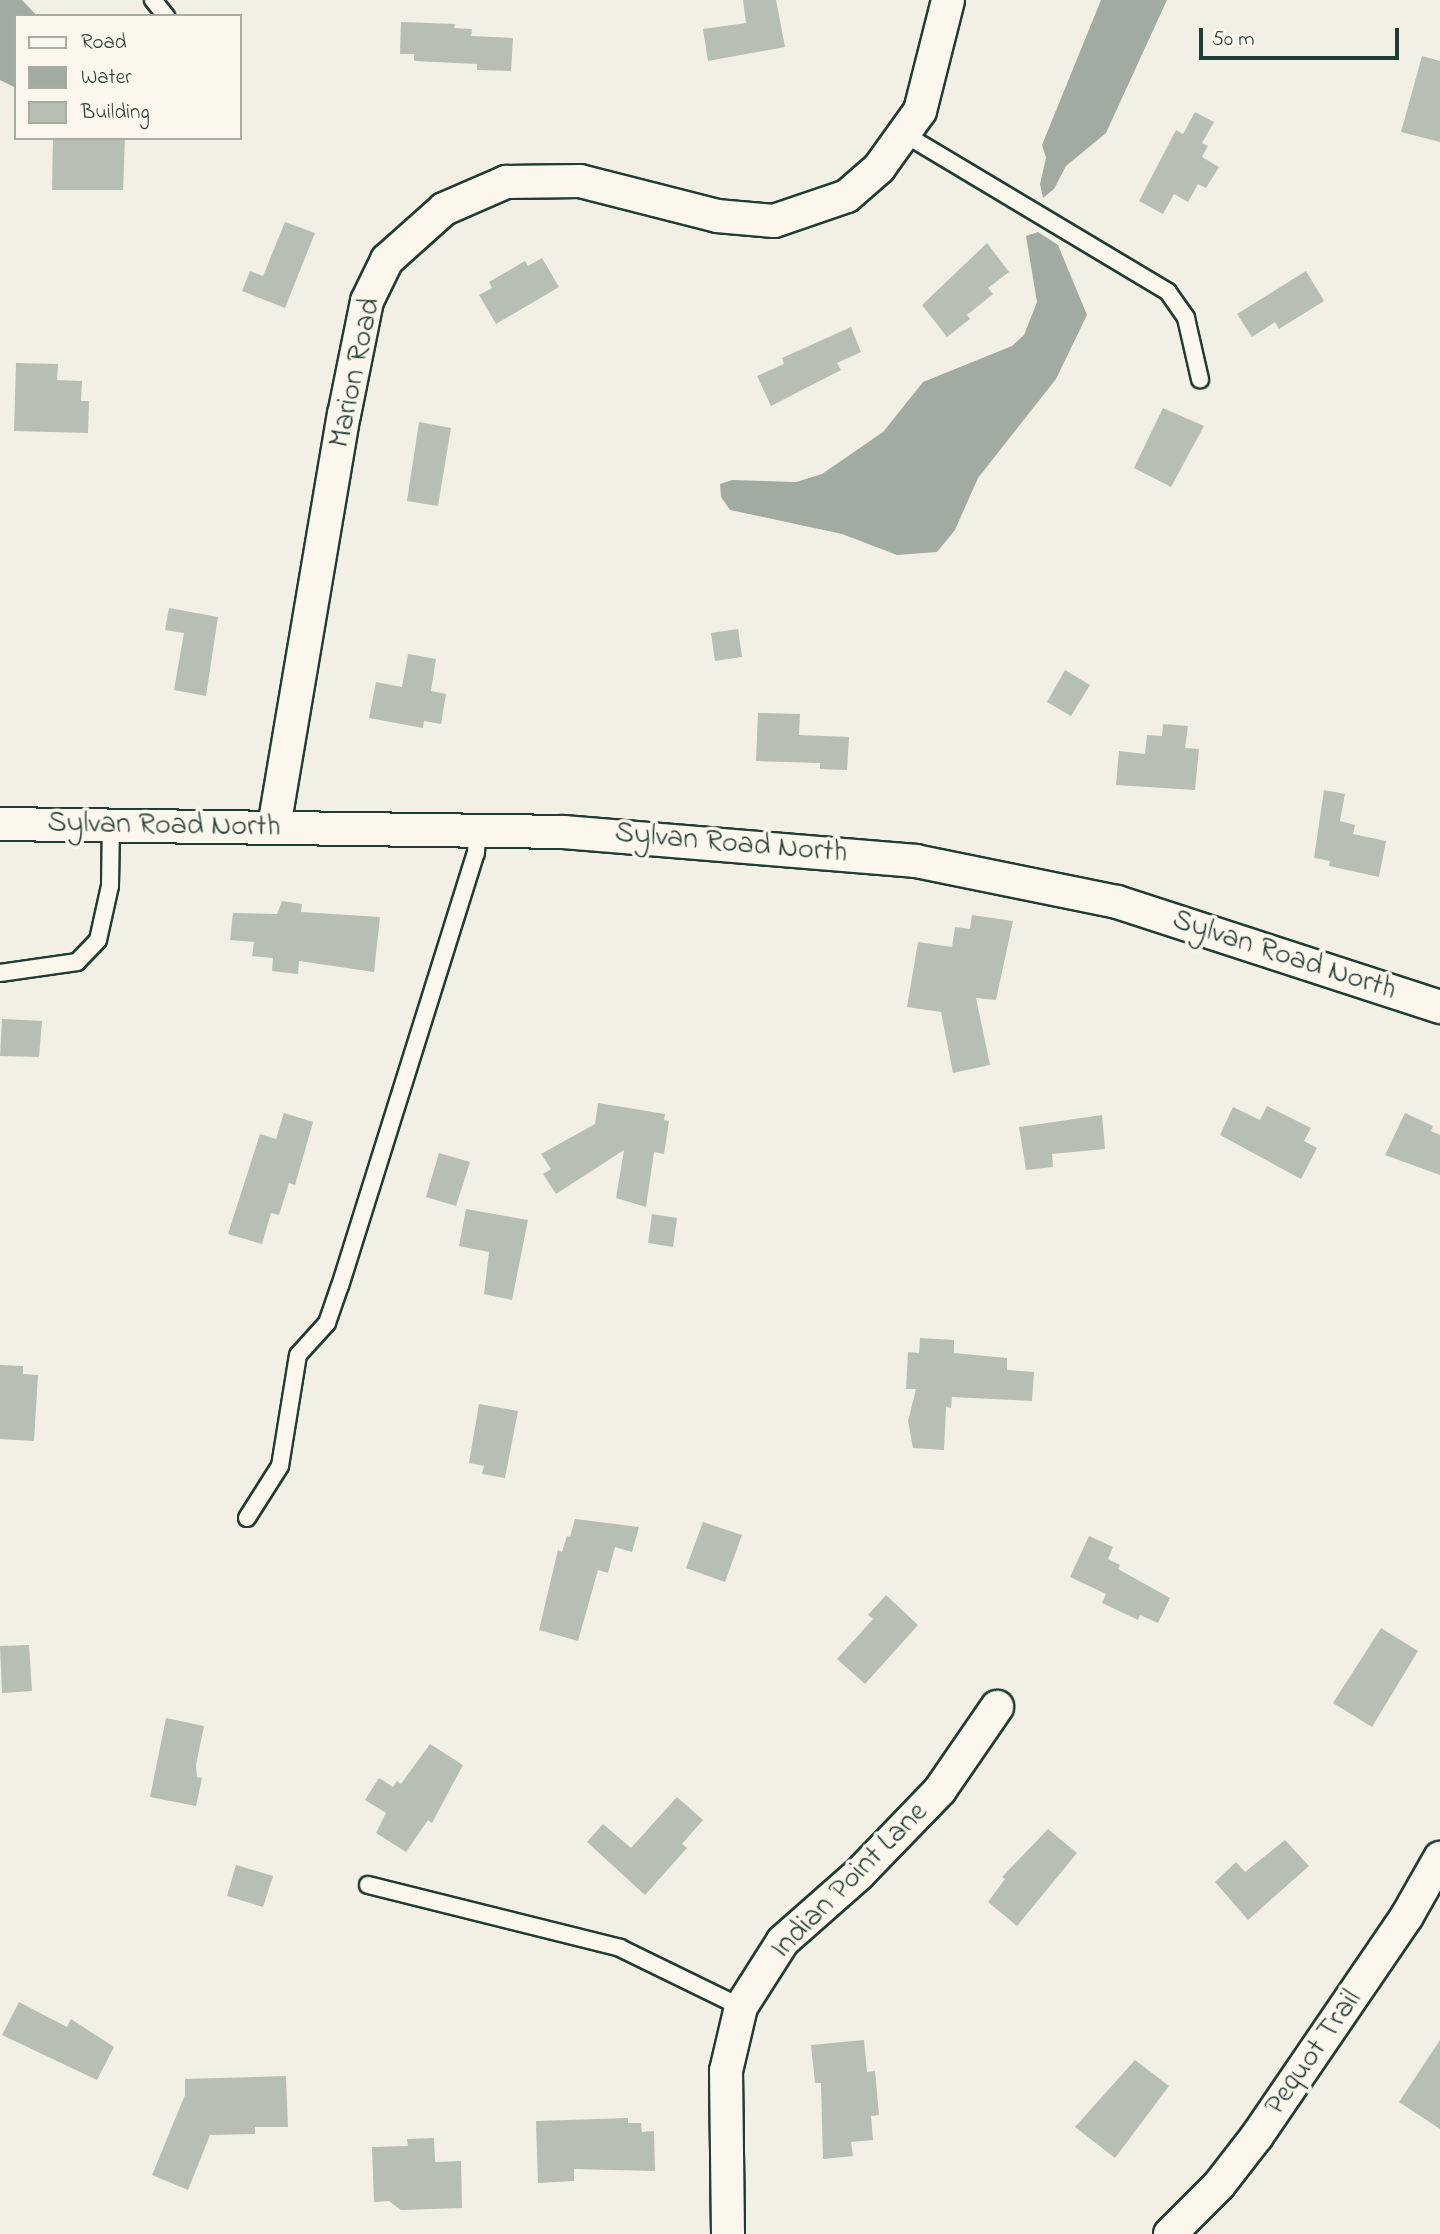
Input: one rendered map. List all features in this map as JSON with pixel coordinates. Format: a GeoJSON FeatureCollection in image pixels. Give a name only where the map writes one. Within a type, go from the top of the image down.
{"type":"FeatureCollection","features":[{"type":"Feature","properties":{"kind":"street","name":"Marion Road"},"geometry":{"type":"LineString","coordinates":[[274,827],[344,415],[367,301],[387,260],[444,209],[469,194],[519,180],[580,181],[717,216],[774,221],[847,196],[906,135],[929,86],[948,0]]}},
{"type":"Feature","properties":{"kind":"street","name":"Sylvan Road North"},"geometry":{"type":"LineString","coordinates":[[0,824],[477,831],[733,843],[916,862],[1003,876],[1181,921],[1440,1007]]}},
{"type":"Feature","properties":{"kind":"street","name":"Indian Point Lane"},"geometry":{"type":"LineString","coordinates":[[728,2234],[726,2071],[741,2007],[783,1941],[859,1874],[940,1790],[998,1707]]}},
{"type":"Feature","properties":{"kind":"street","name":"Pequot Trail"},"geometry":{"type":"LineString","coordinates":[[1170,2234],[1219,2185],[1257,2136],[1407,1916],[1440,1858]]}},
{"type":"Feature","properties":{"kind":"lane"},"geometry":{"type":"LineString","coordinates":[[153,0],[164,14]]}},
{"type":"Feature","properties":{"kind":"lane"},"geometry":{"type":"LineString","coordinates":[[906,135],[1168,292],[1186,318],[1200,379]]}},
{"type":"Feature","properties":{"kind":"lane"},"geometry":{"type":"LineString","coordinates":[[0,973],[78,962],[97,940],[110,886],[111,825]]}},
{"type":"Feature","properties":{"kind":"lane"},"geometry":{"type":"LineString","coordinates":[[247,1518],[280,1466],[298,1355],[310,1337],[327,1323],[340,1286],[476,853],[477,831]]}},
{"type":"Feature","properties":{"kind":"lane"},"geometry":{"type":"LineString","coordinates":[[368,1885],[620,1948],[741,2007]]}},
{"type":"Feature","properties":{"kind":"water"},"geometry":{"type":"Polygon","coordinates":[[[0,0],[22,0],[35,14],[14,14],[14,87],[0,80],[0,0]]]}},
{"type":"Feature","properties":{"kind":"water"},"geometry":{"type":"Polygon","coordinates":[[[1101,0],[1167,0],[1106,133],[1066,166],[1054,189],[1043,198],[1040,184],[1046,158],[1042,145],[1101,0]]]}},
{"type":"Feature","properties":{"kind":"water"},"geometry":{"type":"Polygon","coordinates":[[[1038,232],[1058,245],[1087,315],[1056,379],[978,478],[955,530],[937,552],[897,555],[842,534],[730,510],[721,497],[720,484],[732,480],[796,482],[822,474],[883,432],[923,382],[1012,346],[1024,335],[1037,302],[1026,236],[1038,232]]]}},
{"type":"Feature","properties":{"kind":"building"},"geometry":{"type":"Polygon","coordinates":[[[743,0],[776,0],[785,47],[708,61],[703,29],[746,23],[743,0]]]}},
{"type":"Feature","properties":{"kind":"building"},"geometry":{"type":"Polygon","coordinates":[[[401,22],[455,24],[454,28],[472,29],[471,36],[513,38],[511,71],[477,70],[477,64],[414,61],[414,54],[400,54],[401,22]]]}},
{"type":"Feature","properties":{"kind":"building"},"geometry":{"type":"Polygon","coordinates":[[[1422,56],[1440,61],[1440,142],[1401,132],[1422,56]]]}},
{"type":"Feature","properties":{"kind":"building"},"geometry":{"type":"Polygon","coordinates":[[[1195,112],[1214,122],[1202,143],[1208,146],[1202,157],[1219,167],[1206,188],[1198,184],[1188,202],[1174,194],[1163,214],[1139,201],[1176,130],[1183,134],[1195,112]]]}},
{"type":"Feature","properties":{"kind":"building"},"geometry":{"type":"Polygon","coordinates":[[[53,140],[125,140],[123,190],[52,190],[53,140]]]}},
{"type":"Feature","properties":{"kind":"building"},"geometry":{"type":"Polygon","coordinates":[[[285,222],[315,233],[285,308],[242,291],[250,271],[263,276],[285,222]]]}},
{"type":"Feature","properties":{"kind":"building"},"geometry":{"type":"Polygon","coordinates":[[[987,243],[1009,272],[988,288],[993,294],[967,315],[970,319],[947,337],[922,305],[987,243]]]}},
{"type":"Feature","properties":{"kind":"building"},"geometry":{"type":"Polygon","coordinates":[[[542,258],[559,287],[496,324],[479,295],[492,288],[489,282],[525,261],[528,266],[542,258]]]}},
{"type":"Feature","properties":{"kind":"building"},"geometry":{"type":"Polygon","coordinates":[[[1306,271],[1324,301],[1279,329],[1275,322],[1252,337],[1237,314],[1306,271]]]}},
{"type":"Feature","properties":{"kind":"building"},"geometry":{"type":"Polygon","coordinates":[[[851,327],[861,352],[837,363],[841,370],[771,406],[757,376],[784,364],[782,358],[851,327]]]}},
{"type":"Feature","properties":{"kind":"building"},"geometry":{"type":"Polygon","coordinates":[[[16,363],[58,364],[57,380],[82,381],[81,401],[89,401],[88,433],[14,431],[16,363]]]}},
{"type":"Feature","properties":{"kind":"building"},"geometry":{"type":"Polygon","coordinates":[[[1163,408],[1204,426],[1171,487],[1134,468],[1163,408]]]}},
{"type":"Feature","properties":{"kind":"building"},"geometry":{"type":"Polygon","coordinates":[[[419,422],[451,428],[438,506],[407,501],[419,422]]]}},
{"type":"Feature","properties":{"kind":"building"},"geometry":{"type":"Polygon","coordinates":[[[169,608],[218,617],[206,696],[174,690],[184,633],[165,630],[169,608]]]}},
{"type":"Feature","properties":{"kind":"building"},"geometry":{"type":"Polygon","coordinates":[[[738,629],[742,657],[715,661],[711,633],[738,629]]]}},
{"type":"Feature","properties":{"kind":"building"},"geometry":{"type":"Polygon","coordinates":[[[408,654],[436,659],[431,691],[446,694],[441,724],[424,721],[423,728],[369,718],[376,682],[402,687],[408,654]]]}},
{"type":"Feature","properties":{"kind":"building"},"geometry":{"type":"Polygon","coordinates":[[[1065,670],[1090,685],[1071,716],[1047,702],[1065,670]]]}},
{"type":"Feature","properties":{"kind":"building"},"geometry":{"type":"Polygon","coordinates":[[[758,713],[800,714],[799,735],[849,737],[847,770],[820,769],[820,763],[756,761],[758,713]]]}},
{"type":"Feature","properties":{"kind":"building"},"geometry":{"type":"Polygon","coordinates":[[[1163,724],[1188,726],[1185,748],[1199,749],[1195,790],[1116,785],[1119,751],[1145,754],[1147,735],[1162,736],[1163,724]]]}},
{"type":"Feature","properties":{"kind":"building"},"geometry":{"type":"Polygon","coordinates":[[[1324,790],[1345,794],[1340,821],[1355,825],[1353,834],[1386,841],[1379,877],[1329,866],[1330,861],[1314,858],[1324,790]]]}},
{"type":"Feature","properties":{"kind":"building"},"geometry":{"type":"Polygon","coordinates":[[[282,901],[302,904],[301,912],[380,917],[374,972],[299,961],[298,974],[272,971],[273,958],[252,956],[254,942],[230,940],[233,913],[277,914],[282,901]]]}},
{"type":"Feature","properties":{"kind":"building"},"geometry":{"type":"Polygon","coordinates":[[[972,915],[1013,921],[996,1000],[976,998],[990,1065],[953,1073],[941,1012],[907,1007],[918,942],[952,947],[955,927],[970,929],[972,915]]]}},
{"type":"Feature","properties":{"kind":"building"},"geometry":{"type":"Polygon","coordinates":[[[2,1019],[42,1021],[39,1057],[0,1056],[2,1019]]]}},
{"type":"Feature","properties":{"kind":"building"},"geometry":{"type":"Polygon","coordinates":[[[598,1103],[665,1114],[664,1120],[669,1121],[664,1154],[654,1152],[646,1207],[616,1198],[624,1150],[556,1194],[543,1174],[551,1169],[541,1154],[595,1124],[598,1103]]]}},
{"type":"Feature","properties":{"kind":"building"},"geometry":{"type":"Polygon","coordinates":[[[1267,1106],[1311,1128],[1304,1141],[1317,1148],[1301,1179],[1220,1135],[1233,1107],[1260,1120],[1267,1106]]]}},
{"type":"Feature","properties":{"kind":"building"},"geometry":{"type":"Polygon","coordinates":[[[284,1113],[313,1122],[295,1185],[289,1183],[279,1215],[271,1213],[262,1244],[228,1234],[260,1134],[276,1139],[284,1113]]]}},
{"type":"Feature","properties":{"kind":"building"},"geometry":{"type":"Polygon","coordinates":[[[1405,1113],[1433,1126],[1431,1131],[1440,1135],[1440,1175],[1385,1155],[1405,1113]]]}},
{"type":"Feature","properties":{"kind":"building"},"geometry":{"type":"Polygon","coordinates":[[[1102,1115],[1105,1149],[1052,1154],[1053,1167],[1026,1170],[1019,1127],[1102,1115]]]}},
{"type":"Feature","properties":{"kind":"building"},"geometry":{"type":"Polygon","coordinates":[[[439,1153],[470,1162],[456,1206],[426,1197],[439,1153]]]}},
{"type":"Feature","properties":{"kind":"building"},"geometry":{"type":"Polygon","coordinates":[[[466,1209],[528,1220],[512,1300],[484,1294],[489,1252],[459,1246],[466,1209]]]}},
{"type":"Feature","properties":{"kind":"building"},"geometry":{"type":"Polygon","coordinates":[[[652,1214],[677,1218],[673,1247],[648,1243],[652,1214]]]}},
{"type":"Feature","properties":{"kind":"building"},"geometry":{"type":"Polygon","coordinates":[[[920,1338],[954,1340],[954,1353],[1007,1358],[1007,1370],[1034,1372],[1032,1401],[952,1397],[951,1408],[946,1407],[944,1450],[913,1448],[908,1421],[916,1389],[906,1389],[908,1352],[919,1353],[920,1338]]]}},
{"type":"Feature","properties":{"kind":"building"},"geometry":{"type":"Polygon","coordinates":[[[0,1365],[23,1366],[23,1374],[38,1375],[34,1441],[0,1439],[0,1365]]]}},
{"type":"Feature","properties":{"kind":"building"},"geometry":{"type":"Polygon","coordinates":[[[479,1404],[518,1411],[505,1478],[482,1474],[484,1466],[469,1463],[479,1404]]]}},
{"type":"Feature","properties":{"kind":"building"},"geometry":{"type":"Polygon","coordinates":[[[575,1519],[639,1527],[632,1552],[615,1547],[608,1573],[598,1570],[578,1641],[539,1630],[558,1550],[562,1552],[575,1519]]]}},
{"type":"Feature","properties":{"kind":"building"},"geometry":{"type":"Polygon","coordinates":[[[703,1522],[742,1535],[725,1582],[686,1568],[703,1522]]]}},
{"type":"Feature","properties":{"kind":"building"},"geometry":{"type":"Polygon","coordinates":[[[1089,1536],[1113,1547],[1108,1559],[1120,1565],[1118,1569],[1170,1598],[1158,1623],[1140,1615],[1138,1620],[1102,1603],[1106,1594],[1070,1577],[1089,1536]]]}},
{"type":"Feature","properties":{"kind":"building"},"geometry":{"type":"Polygon","coordinates":[[[886,1595],[918,1625],[865,1684],[837,1659],[873,1619],[868,1615],[886,1595]]]}},
{"type":"Feature","properties":{"kind":"building"},"geometry":{"type":"Polygon","coordinates":[[[1381,1628],[1418,1651],[1372,1727],[1333,1703],[1381,1628]]]}},
{"type":"Feature","properties":{"kind":"building"},"geometry":{"type":"Polygon","coordinates":[[[29,1645],[32,1691],[2,1693],[0,1646],[29,1645]]]}},
{"type":"Feature","properties":{"kind":"building"},"geometry":{"type":"Polygon","coordinates":[[[166,1718],[204,1726],[196,1765],[197,1777],[202,1778],[196,1806],[150,1797],[166,1718]]]}},
{"type":"Feature","properties":{"kind":"building"},"geometry":{"type":"Polygon","coordinates":[[[430,1744],[463,1765],[432,1823],[428,1820],[406,1852],[376,1833],[386,1813],[365,1800],[379,1778],[393,1787],[397,1781],[401,1784],[430,1744]]]}},
{"type":"Feature","properties":{"kind":"building"},"geometry":{"type":"Polygon","coordinates":[[[677,1797],[703,1820],[682,1844],[687,1848],[645,1895],[587,1842],[603,1824],[631,1848],[677,1797]]]}},
{"type":"Feature","properties":{"kind":"building"},"geometry":{"type":"Polygon","coordinates":[[[1048,1829],[1077,1853],[1017,1926],[988,1902],[1005,1879],[1002,1877],[1048,1829]]]}},
{"type":"Feature","properties":{"kind":"building"},"geometry":{"type":"Polygon","coordinates":[[[1285,1840],[1309,1866],[1248,1920],[1215,1882],[1236,1862],[1245,1872],[1285,1840]]]}},
{"type":"Feature","properties":{"kind":"building"},"geometry":{"type":"Polygon","coordinates":[[[236,1865],[273,1876],[263,1907],[227,1896],[236,1865]]]}},
{"type":"Feature","properties":{"kind":"building"},"geometry":{"type":"Polygon","coordinates":[[[19,2002],[67,2027],[71,2019],[114,2047],[97,2080],[2,2035],[19,2002]]]}},
{"type":"Feature","properties":{"kind":"building"},"geometry":{"type":"Polygon","coordinates":[[[864,2040],[867,2072],[875,2071],[879,2115],[871,2116],[873,2140],[851,2142],[853,2156],[823,2159],[821,2083],[815,2083],[811,2045],[864,2040]]]}},
{"type":"Feature","properties":{"kind":"building"},"geometry":{"type":"Polygon","coordinates":[[[1440,2040],[1440,2129],[1399,2102],[1440,2040]]]}},
{"type":"Feature","properties":{"kind":"building"},"geometry":{"type":"Polygon","coordinates":[[[1135,2060],[1169,2086],[1115,2158],[1075,2127],[1135,2060]]]}},
{"type":"Feature","properties":{"kind":"building"},"geometry":{"type":"Polygon","coordinates":[[[286,2076],[288,2127],[255,2127],[255,2134],[210,2135],[188,2190],[152,2175],[185,2095],[185,2079],[286,2076]]]}},
{"type":"Feature","properties":{"kind":"building"},"geometry":{"type":"Polygon","coordinates":[[[628,2118],[628,2123],[641,2123],[642,2132],[654,2131],[655,2171],[574,2169],[574,2181],[538,2183],[536,2121],[628,2118]]]}},
{"type":"Feature","properties":{"kind":"building"},"geometry":{"type":"Polygon","coordinates":[[[434,2138],[435,2162],[461,2161],[462,2208],[401,2210],[389,2201],[374,2202],[372,2147],[408,2146],[407,2139],[434,2138]]]}}]}
